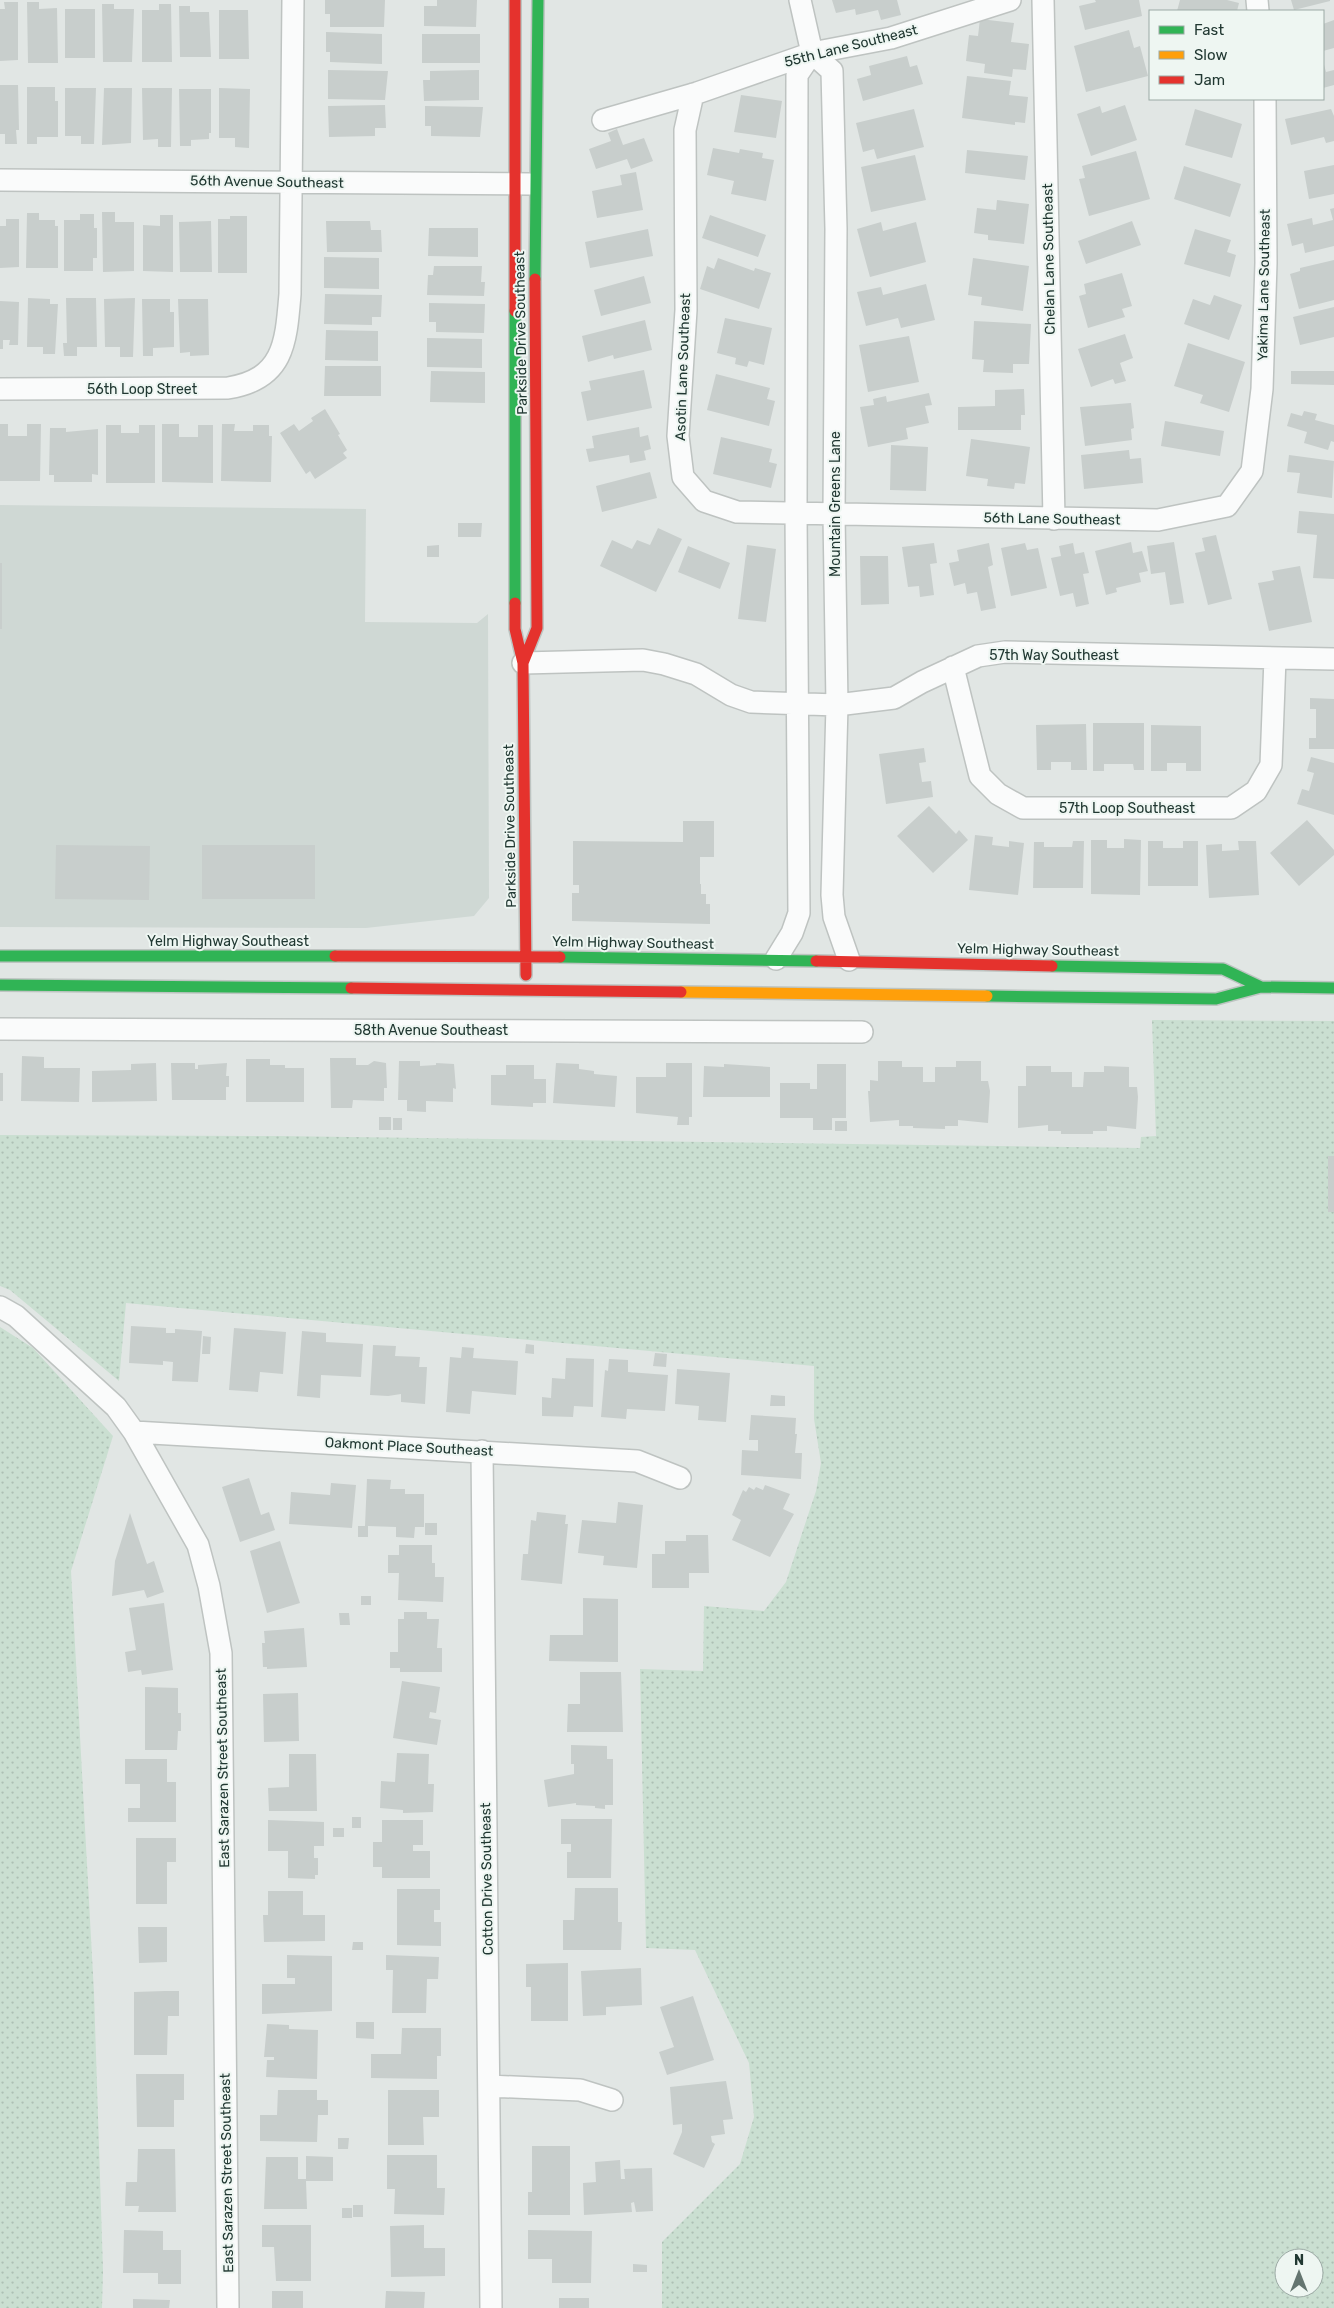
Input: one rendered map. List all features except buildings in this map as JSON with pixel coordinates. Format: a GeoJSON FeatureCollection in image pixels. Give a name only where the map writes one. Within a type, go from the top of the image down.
{"type":"FeatureCollection","features":[{"type":"Feature","properties":{"kind":"main road","name":"Parkside Drive Southeast"},"geometry":{"type":"LineString","coordinates":[[515,0],[524,184],[537,628],[523,663]]}},
{"type":"Feature","properties":{"kind":"main road","name":"Parkside Drive Southeast"},"geometry":{"type":"LineString","coordinates":[[526,989],[523,663],[515,629],[524,184],[538,0]]}},
{"type":"Feature","properties":{"kind":"main road","name":"Yelm Highway Southeast"},"geometry":{"type":"LineString","coordinates":[[0,956],[526,956],[849,960],[1223,969],[1261,987]]}},
{"type":"Feature","properties":{"kind":"main road","name":"Yelm Highway Southeast"},"geometry":{"type":"LineString","coordinates":[[0,985],[526,989],[719,994],[1216,1000],[1261,987],[1334,988]]}},
{"type":"Feature","properties":{"kind":"street"},"geometry":{"type":"LineString","coordinates":[[290,182],[293,0]]}},
{"type":"Feature","properties":{"kind":"street"},"geometry":{"type":"LineString","coordinates":[[776,959],[792,933],[798,913],[796,513],[797,75],[812,54],[800,0]]}},
{"type":"Feature","properties":{"kind":"street","name":"55th Lane Southeast"},"geometry":{"type":"LineString","coordinates":[[603,120],[693,94],[812,54],[890,38],[1010,0]]}},
{"type":"Feature","properties":{"kind":"street","name":"Chelan Lane Southeast"},"geometry":{"type":"LineString","coordinates":[[1043,0],[1054,519]]}},
{"type":"Feature","properties":{"kind":"street","name":"Mountain Greens Lane"},"geometry":{"type":"LineString","coordinates":[[812,54],[832,71],[836,284],[834,515],[837,705],[832,895],[834,917],[849,960]]}},
{"type":"Feature","properties":{"kind":"street","name":"Asotin Lane Southeast"},"geometry":{"type":"LineString","coordinates":[[693,94],[685,130],[686,310],[678,436],[683,477],[704,501],[737,512],[834,515]]}},
{"type":"Feature","properties":{"kind":"street","name":"Yakima Lane Southeast"},"geometry":{"type":"LineString","coordinates":[[1252,471],[1262,389],[1265,302],[1265,100]]}},
{"type":"Feature","properties":{"kind":"street","name":"56th Avenue Southeast"},"geometry":{"type":"LineString","coordinates":[[0,180],[524,184]]}},
{"type":"Feature","properties":{"kind":"street","name":"56th Loop Street"},"geometry":{"type":"LineString","coordinates":[[0,389],[228,388],[254,381],[263,376],[276,363],[286,337],[289,313],[290,182]]}},
{"type":"Feature","properties":{"kind":"street","name":"56th Lane Southeast"},"geometry":{"type":"LineString","coordinates":[[834,515],[1158,520],[1227,506],[1252,471]]}},
{"type":"Feature","properties":{"kind":"street","name":"57th Way Southeast"},"geometry":{"type":"LineString","coordinates":[[523,663],[643,660],[696,674],[730,695],[751,702],[837,705],[894,698],[978,656],[1005,652],[1334,658]]}},
{"type":"Feature","properties":{"kind":"street","name":"57th Loop Southeast"},"geometry":{"type":"LineString","coordinates":[[953,667],[980,776],[998,794],[1023,808],[1231,808],[1256,791],[1270,765],[1275,658]]}},
{"type":"Feature","properties":{"kind":"street","name":"58th Avenue Southeast"},"geometry":{"type":"LineString","coordinates":[[0,1029],[862,1032]]}},
{"type":"Feature","properties":{"kind":"street","name":"East Sarazen Street Southeast"},"geometry":{"type":"LineString","coordinates":[[0,1308],[16,1316],[116,1408],[134,1432],[198,1545],[210,1586],[221,1653],[228,2308]]}},
{"type":"Feature","properties":{"kind":"street","name":"Oakmont Place Southeast"},"geometry":{"type":"LineString","coordinates":[[134,1432],[482,1451],[637,1462],[680,1478]]}},
{"type":"Feature","properties":{"kind":"street","name":"Cotton Drive Southeast"},"geometry":{"type":"LineString","coordinates":[[482,1451],[491,2308]]}},
{"type":"Feature","properties":{"kind":"street"},"geometry":{"type":"LineString","coordinates":[[489,2086],[580,2090],[612,2100]]}},
{"type":"Feature","properties":{"kind":"shaded area"},"geometry":{"type":"Polygon","coordinates":[[[0,505],[366,509],[365,622],[477,623],[488,614],[489,898],[474,916],[366,928],[0,927],[0,505]]]}},
{"type":"Feature","properties":{"kind":"green space"},"geometry":{"type":"Polygon","coordinates":[[[1152,1020],[1334,1021],[1334,2308],[662,2308],[662,2242],[740,2164],[754,2117],[749,2063],[695,1950],[646,1948],[640,1669],[703,1671],[704,1606],[764,1611],[786,1582],[816,1491],[821,1463],[814,1419],[814,1366],[126,1303],[119,1381],[10,1290],[0,1286],[0,1135],[280,1136],[1140,1148],[1141,1137],[1156,1136],[1152,1020]]]}},
{"type":"Feature","properties":{"kind":"green space"},"geometry":{"type":"Polygon","coordinates":[[[0,1327],[33,1348],[113,1436],[71,1571],[94,1993],[103,2270],[102,2308],[0,2308],[0,1327]]]}},
{"type":"Feature","properties":{"kind":"traffic: fast"},"geometry":{"type":"LineString","coordinates":[[535,279],[538,0]]}},
{"type":"Feature","properties":{"kind":"traffic: fast"},"geometry":{"type":"LineString","coordinates":[[515,311],[515,603]]}},
{"type":"Feature","properties":{"kind":"traffic: fast"},"geometry":{"type":"LineString","coordinates":[[0,956],[335,956]]}},
{"type":"Feature","properties":{"kind":"traffic: fast"},"geometry":{"type":"LineString","coordinates":[[560,957],[816,961]]}},
{"type":"Feature","properties":{"kind":"traffic: fast"},"geometry":{"type":"LineString","coordinates":[[1052,966],[1223,969],[1261,987]]}},
{"type":"Feature","properties":{"kind":"traffic: fast"},"geometry":{"type":"LineString","coordinates":[[0,985],[351,988]]}},
{"type":"Feature","properties":{"kind":"traffic: fast"},"geometry":{"type":"LineString","coordinates":[[987,996],[1216,999],[1261,987],[1334,988]]}},
{"type":"Feature","properties":{"kind":"traffic: slow"},"geometry":{"type":"LineString","coordinates":[[681,992],[987,996]]}},
{"type":"Feature","properties":{"kind":"traffic: jam"},"geometry":{"type":"LineString","coordinates":[[515,0],[515,311]]}},
{"type":"Feature","properties":{"kind":"traffic: jam"},"geometry":{"type":"LineString","coordinates":[[523,663],[537,628],[535,279]]}},
{"type":"Feature","properties":{"kind":"traffic: jam"},"geometry":{"type":"LineString","coordinates":[[515,603],[515,629],[523,663],[526,975]]}},
{"type":"Feature","properties":{"kind":"traffic: jam"},"geometry":{"type":"LineString","coordinates":[[335,956],[560,957]]}},
{"type":"Feature","properties":{"kind":"traffic: jam"},"geometry":{"type":"LineString","coordinates":[[816,961],[1052,966]]}},
{"type":"Feature","properties":{"kind":"traffic: jam"},"geometry":{"type":"LineString","coordinates":[[351,988],[681,992]]}}]}
